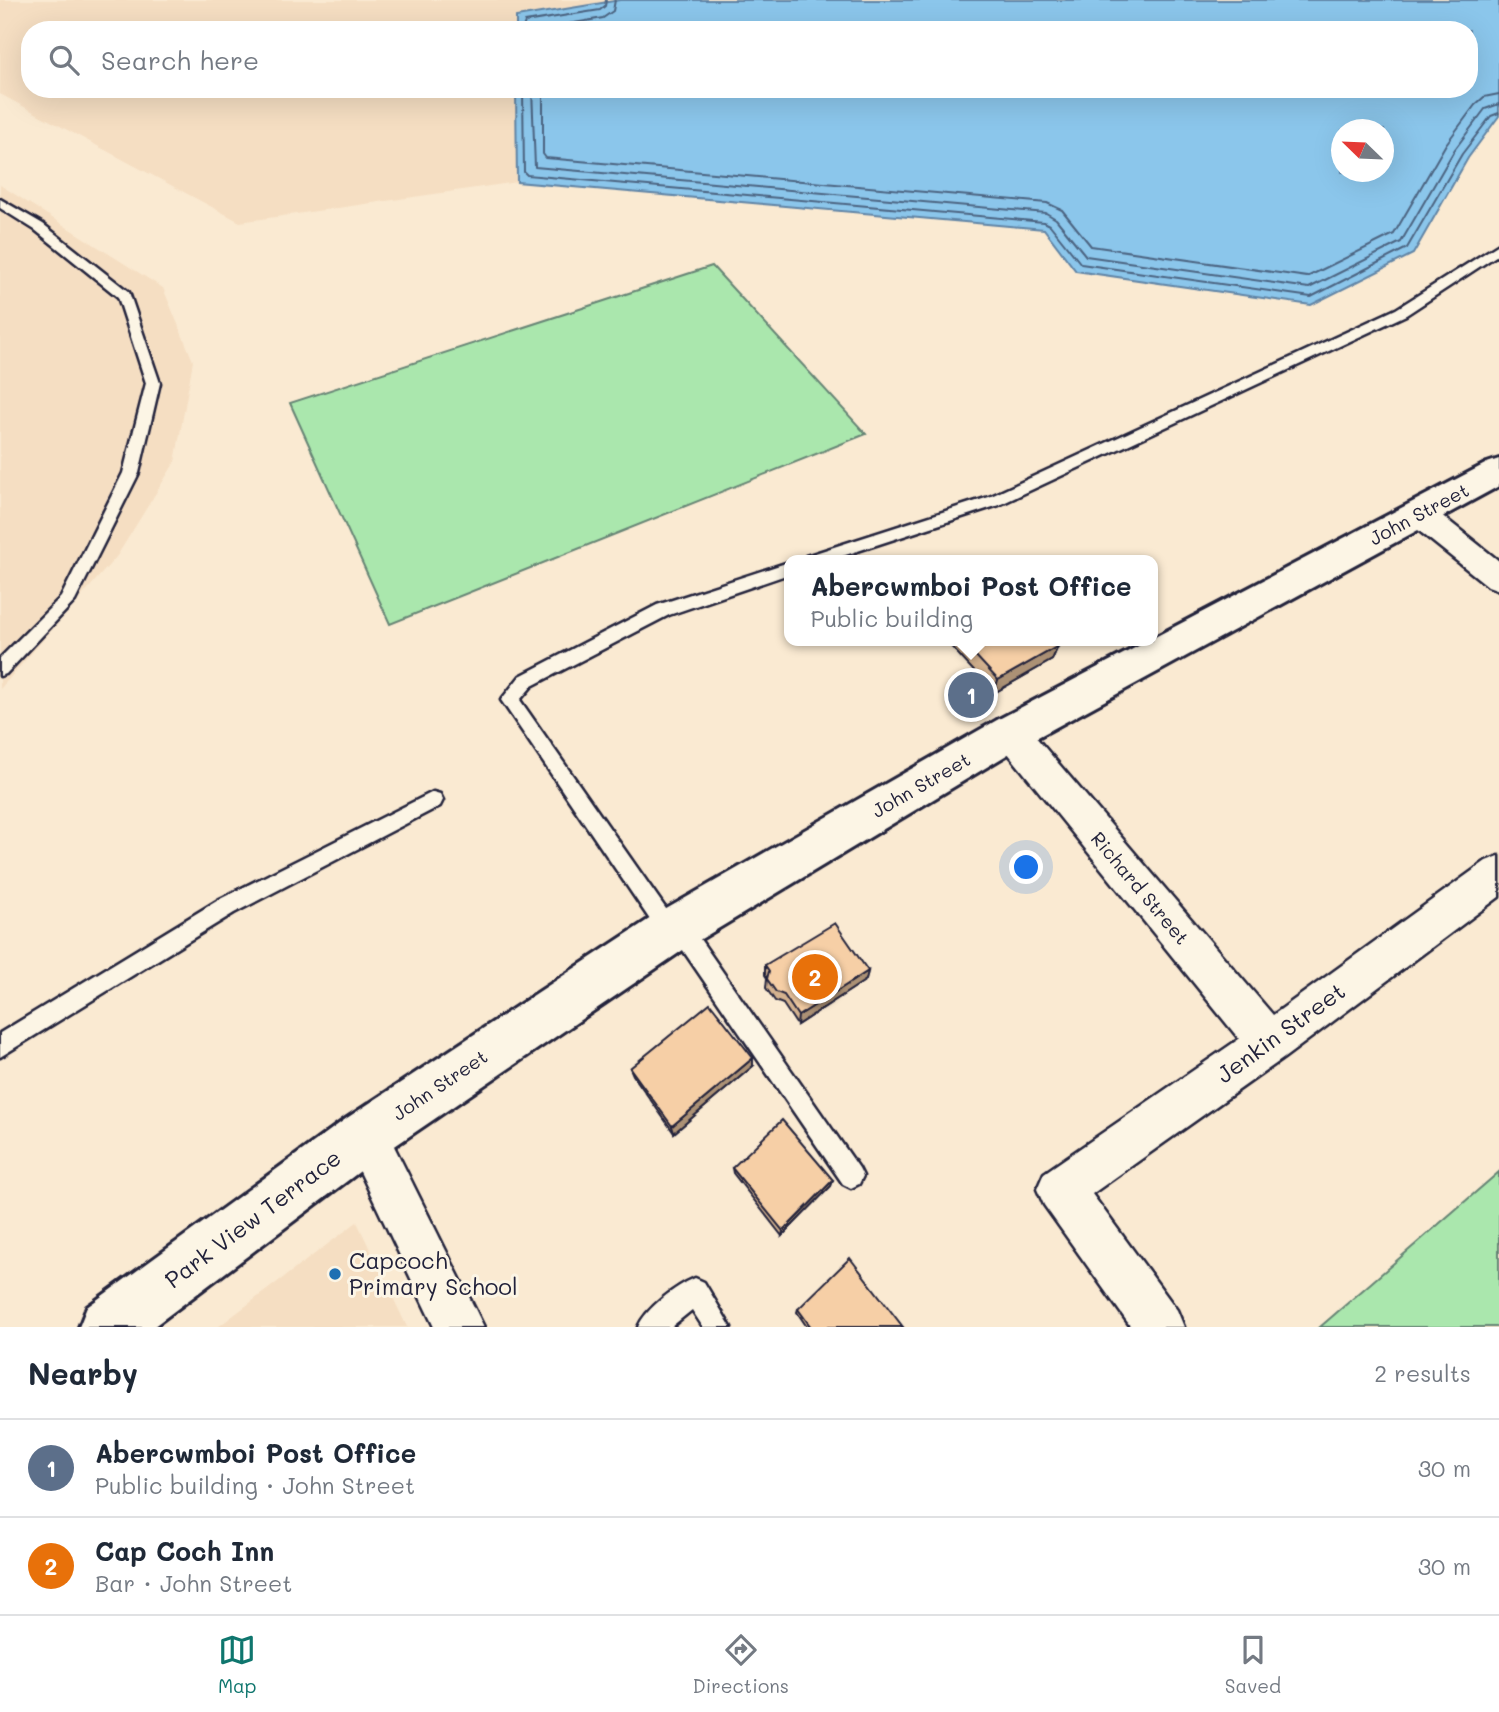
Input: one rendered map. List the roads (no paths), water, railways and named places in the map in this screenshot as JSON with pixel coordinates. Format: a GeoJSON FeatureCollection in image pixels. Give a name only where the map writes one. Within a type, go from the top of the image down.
{"type":"FeatureCollection","features":[{"type":"Feature","properties":{"kind":"main road","name":"John Street"},"geometry":{"type":"LineString","coordinates":[[365,1136],[675,929],[1011,732],[1499,471]]}},
{"type":"Feature","properties":{"kind":"main road","name":"Park View Terrace"},"geometry":{"type":"LineString","coordinates":[[107,1327],[365,1136]]}},
{"type":"Feature","properties":{"kind":"street"},"geometry":{"type":"LineString","coordinates":[[1419,514],[1499,578]]}},
{"type":"Feature","properties":{"kind":"street","name":"Richard Street"},"geometry":{"type":"LineString","coordinates":[[1011,732],[1269,1043]]}},
{"type":"Feature","properties":{"kind":"street","name":"Jenkin Street"},"geometry":{"type":"LineString","coordinates":[[1160,1327],[1060,1189],[1269,1043],[1499,874]]}},
{"type":"Feature","properties":{"kind":"street"},"geometry":{"type":"LineString","coordinates":[[365,1136],[460,1327]]}},
{"type":"Feature","properties":{"kind":"lane"},"geometry":{"type":"LineString","coordinates":[[0,203],[39,227],[124,295],[153,383],[131,473],[67,601],[0,669]]}},
{"type":"Feature","properties":{"kind":"lane"},"geometry":{"type":"LineString","coordinates":[[827,555],[994,501],[1401,312],[1499,247]]}},
{"type":"Feature","properties":{"kind":"lane"},"geometry":{"type":"LineString","coordinates":[[784,570],[663,610],[526,681],[510,700],[851,1176]]}},
{"type":"Feature","properties":{"kind":"lane"},"geometry":{"type":"LineString","coordinates":[[0,1046],[227,906],[433,800]]}},
{"type":"Feature","properties":{"kind":"lane"},"geometry":{"type":"LineString","coordinates":[[650,1327],[695,1291],[718,1327]]}},
{"type":"Feature","properties":{"kind":"water"},"geometry":{"type":"Polygon","coordinates":[[[620,0],[1499,0],[1499,116],[1468,158],[1413,254],[1311,305],[1076,271],[1044,229],[517,182],[516,98],[1478,98],[1478,21],[516,21],[516,17],[620,0]]]}},
{"type":"Feature","properties":{"kind":"place","name":"Abercwmboi Post Office"},"geometry":{"type":"Point","coordinates":[971,695]}},
{"type":"Feature","properties":{"kind":"place","name":"Cap Coch Inn"},"geometry":{"type":"Point","coordinates":[815,977]}},
{"type":"Feature","properties":{"kind":"place","name":"Capcoch Primary School"},"geometry":{"type":"Point","coordinates":[335,1274]}}]}
